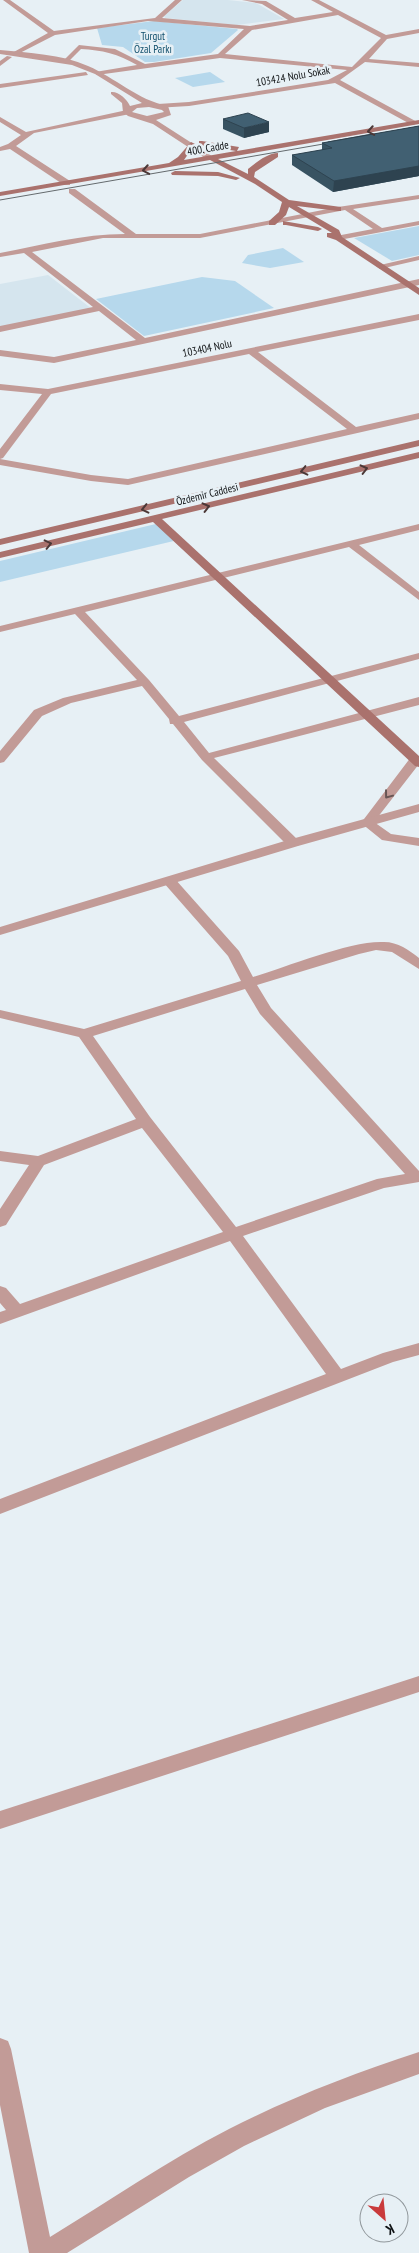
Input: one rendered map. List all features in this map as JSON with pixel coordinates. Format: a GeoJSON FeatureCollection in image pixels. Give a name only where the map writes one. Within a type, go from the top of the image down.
{"type":"FeatureCollection","features":[{"type":"Feature","properties":{"kind":"main road","name":"400. Cadde"},"geometry":{"type":"LineString","coordinates":[[0,194],[417,123]]}},
{"type":"Feature","properties":{"kind":"main road"},"geometry":{"type":"LineString","coordinates":[[202,143],[226,148],[262,150]]}},
{"type":"Feature","properties":{"kind":"main road"},"geometry":{"type":"LineString","coordinates":[[167,166],[181,159],[191,144]]}},
{"type":"Feature","properties":{"kind":"main road","name":"400. Cadde"},"geometry":{"type":"LineString","coordinates":[[166,175],[330,146]]}},
{"type":"Feature","properties":{"kind":"main road"},"geometry":{"type":"LineString","coordinates":[[252,175],[251,171],[256,165],[276,155]]}},
{"type":"Feature","properties":{"kind":"main road"},"geometry":{"type":"LineString","coordinates":[[224,156],[242,162],[258,182]]}},
{"type":"Feature","properties":{"kind":"main road"},"geometry":{"type":"LineString","coordinates":[[211,158],[222,166],[258,182],[308,217],[336,232],[339,238]]}},
{"type":"Feature","properties":{"kind":"main road"},"geometry":{"type":"LineString","coordinates":[[175,173],[218,174],[258,182]]}},
{"type":"Feature","properties":{"kind":"main road"},"geometry":{"type":"LineString","coordinates":[[63,193],[81,190]]}},
{"type":"Feature","properties":{"kind":"main road"},"geometry":{"type":"LineString","coordinates":[[286,202],[338,209]]}},
{"type":"Feature","properties":{"kind":"main road"},"geometry":{"type":"LineString","coordinates":[[272,223],[283,213],[286,202]]}},
{"type":"Feature","properties":{"kind":"main road"},"geometry":{"type":"LineString","coordinates":[[308,217],[318,229]]}},
{"type":"Feature","properties":{"kind":"main road"},"geometry":{"type":"LineString","coordinates":[[286,223],[318,229],[339,238],[419,292]]}},
{"type":"Feature","properties":{"kind":"main road","name":"Özdemir Caddesi"},"geometry":{"type":"LineString","coordinates":[[0,542],[419,443]]}},
{"type":"Feature","properties":{"kind":"main road","name":"Özdemir Caddesi"},"geometry":{"type":"LineString","coordinates":[[0,555],[419,455]]}},
{"type":"Feature","properties":{"kind":"main road"},"geometry":{"type":"LineString","coordinates":[[156,519],[418,761]]}},
{"type":"Feature","properties":{"kind":"street"},"geometry":{"type":"LineString","coordinates":[[0,1],[7,0],[53,33]]}},
{"type":"Feature","properties":{"kind":"street"},"geometry":{"type":"LineString","coordinates":[[158,18],[180,0]]}},
{"type":"Feature","properties":{"kind":"street"},"geometry":{"type":"LineString","coordinates":[[245,0],[264,2],[295,21]]}},
{"type":"Feature","properties":{"kind":"street"},"geometry":{"type":"LineString","coordinates":[[314,0],[385,37],[419,32]]}},
{"type":"Feature","properties":{"kind":"street"},"geometry":{"type":"LineString","coordinates":[[0,64],[53,33],[158,18],[250,28],[340,14]]}},
{"type":"Feature","properties":{"kind":"street"},"geometry":{"type":"LineString","coordinates":[[220,56],[242,33],[250,28]]}},
{"type":"Feature","properties":{"kind":"street","name":"103424 Nolu Sokak"},"geometry":{"type":"LineString","coordinates":[[128,111],[140,106],[189,104],[335,80],[353,69],[385,37]]}},
{"type":"Feature","properties":{"kind":"street"},"geometry":{"type":"LineString","coordinates":[[66,61],[79,47],[98,47],[115,50],[143,66]]}},
{"type":"Feature","properties":{"kind":"street"},"geometry":{"type":"LineString","coordinates":[[0,52],[58,64],[86,74],[125,102],[128,111],[139,117],[156,122],[211,158]]}},
{"type":"Feature","properties":{"kind":"street"},"geometry":{"type":"LineString","coordinates":[[0,56],[66,61],[97,73],[138,100],[167,109],[166,120],[224,156]]}},
{"type":"Feature","properties":{"kind":"street"},"geometry":{"type":"LineString","coordinates":[[97,73],[220,56],[353,69]]}},
{"type":"Feature","properties":{"kind":"street"},"geometry":{"type":"LineString","coordinates":[[362,60],[419,65]]}},
{"type":"Feature","properties":{"kind":"street"},"geometry":{"type":"LineString","coordinates":[[0,86],[86,74]]}},
{"type":"Feature","properties":{"kind":"street"},"geometry":{"type":"LineString","coordinates":[[335,80],[417,123]]}},
{"type":"Feature","properties":{"kind":"street","name":"103424 Nolu Sokak"},"geometry":{"type":"LineString","coordinates":[[139,117],[156,117],[189,104]]}},
{"type":"Feature","properties":{"kind":"street"},"geometry":{"type":"LineString","coordinates":[[0,149],[11,146],[26,135],[39,129],[104,118],[128,111]]}},
{"type":"Feature","properties":{"kind":"street"},"geometry":{"type":"LineString","coordinates":[[104,118],[139,117]]}},
{"type":"Feature","properties":{"kind":"street"},"geometry":{"type":"LineString","coordinates":[[0,119],[26,135]]}},
{"type":"Feature","properties":{"kind":"street"},"geometry":{"type":"LineString","coordinates":[[11,146],[67,183]]}},
{"type":"Feature","properties":{"kind":"street"},"geometry":{"type":"LineString","coordinates":[[72,192],[134,236]]}},
{"type":"Feature","properties":{"kind":"street"},"geometry":{"type":"LineString","coordinates":[[272,223],[286,223],[338,209],[419,197]]}},
{"type":"Feature","properties":{"kind":"street"},"geometry":{"type":"LineString","coordinates":[[0,255],[103,236],[200,236],[342,212],[348,209]]}},
{"type":"Feature","properties":{"kind":"street"},"geometry":{"type":"LineString","coordinates":[[348,209],[380,230]]}},
{"type":"Feature","properties":{"kind":"street"},"geometry":{"type":"LineString","coordinates":[[339,238],[419,223]]}},
{"type":"Feature","properties":{"kind":"street"},"geometry":{"type":"LineString","coordinates":[[25,250],[143,341]]}},
{"type":"Feature","properties":{"kind":"street"},"geometry":{"type":"LineString","coordinates":[[380,266],[419,258]]}},
{"type":"Feature","properties":{"kind":"street"},"geometry":{"type":"LineString","coordinates":[[0,353],[54,360],[419,282]]}},
{"type":"Feature","properties":{"kind":"street"},"geometry":{"type":"LineString","coordinates":[[0,329],[100,308]]}},
{"type":"Feature","properties":{"kind":"street","name":"103404 Nolu"},"geometry":{"type":"LineString","coordinates":[[0,387],[48,392],[419,317]]}},
{"type":"Feature","properties":{"kind":"street"},"geometry":{"type":"LineString","coordinates":[[250,350],[355,431]]}},
{"type":"Feature","properties":{"kind":"street"},"geometry":{"type":"LineString","coordinates":[[0,456],[48,392]]}},
{"type":"Feature","properties":{"kind":"street"},"geometry":{"type":"LineString","coordinates":[[0,462],[91,478],[128,482],[419,416]]}},
{"type":"Feature","properties":{"kind":"street"},"geometry":{"type":"LineString","coordinates":[[0,629],[417,529]]}},
{"type":"Feature","properties":{"kind":"street"},"geometry":{"type":"LineString","coordinates":[[352,544],[419,597]]}},
{"type":"Feature","properties":{"kind":"street"},"geometry":{"type":"LineString","coordinates":[[77,610],[145,682],[174,721],[206,757],[293,843]]}},
{"type":"Feature","properties":{"kind":"street"},"geometry":{"type":"LineString","coordinates":[[174,721],[419,656]]}},
{"type":"Feature","properties":{"kind":"street"},"geometry":{"type":"LineString","coordinates":[[0,759],[38,712],[67,700],[145,682]]}},
{"type":"Feature","properties":{"kind":"street"},"geometry":{"type":"LineString","coordinates":[[206,757],[419,701]]}},
{"type":"Feature","properties":{"kind":"street"},"geometry":{"type":"LineString","coordinates":[[367,822],[418,761]]}},
{"type":"Feature","properties":{"kind":"street"},"geometry":{"type":"LineString","coordinates":[[0,932],[170,882],[293,843],[419,808]]}},
{"type":"Feature","properties":{"kind":"street"},"geometry":{"type":"LineString","coordinates":[[367,822],[386,836],[419,842]]}},
{"type":"Feature","properties":{"kind":"street"},"geometry":{"type":"LineString","coordinates":[[170,882],[234,954],[249,984],[266,1010],[417,1177]]}},
{"type":"Feature","properties":{"kind":"street"},"geometry":{"type":"LineString","coordinates":[[0,1014],[84,1034],[356,950],[381,944],[399,948],[419,965]]}},
{"type":"Feature","properties":{"kind":"street"},"geometry":{"type":"LineString","coordinates":[[84,1034],[145,1121],[234,1234],[337,1376]]}},
{"type":"Feature","properties":{"kind":"street"},"geometry":{"type":"LineString","coordinates":[[0,1156],[39,1161],[145,1121]]}},
{"type":"Feature","properties":{"kind":"street"},"geometry":{"type":"LineString","coordinates":[[0,1221],[39,1161]]}},
{"type":"Feature","properties":{"kind":"street"},"geometry":{"type":"LineString","coordinates":[[0,1318],[382,1183],[417,1177]]}},
{"type":"Feature","properties":{"kind":"street"},"geometry":{"type":"LineString","coordinates":[[0,1292],[17,1312]]}},
{"type":"Feature","properties":{"kind":"street"},"geometry":{"type":"LineString","coordinates":[[0,1507],[337,1376],[389,1357],[419,1349]]}},
{"type":"Feature","properties":{"kind":"street"},"geometry":{"type":"LineString","coordinates":[[0,1820],[419,1684]]}},
{"type":"Feature","properties":{"kind":"street"},"geometry":{"type":"LineString","coordinates":[[0,2049],[41,2253]]}},
{"type":"Feature","properties":{"kind":"street"},"geometry":{"type":"LineString","coordinates":[[46,2253],[170,2177],[263,2124],[358,2082],[419,2063]]}},
{"type":"Feature","properties":{"kind":"shaded area"},"geometry":{"type":"Polygon","coordinates":[[[183,0],[228,0],[256,3],[284,19],[237,25],[165,18],[164,16],[183,0]]]}},
{"type":"Feature","properties":{"kind":"shaded area"},"geometry":{"type":"Polygon","coordinates":[[[48,275],[92,309],[0,329],[0,284],[48,275]]]}},
{"type":"Feature","properties":{"kind":"green space","name":"Turgut Özal Parkı"},"geometry":{"type":"Polygon","coordinates":[[[154,21],[238,30],[211,53],[145,62],[123,47],[102,45],[97,28],[154,21]]]}},
{"type":"Feature","properties":{"kind":"green space"},"geometry":{"type":"Polygon","coordinates":[[[210,72],[225,82],[193,87],[175,78],[210,72]]]}},
{"type":"Feature","properties":{"kind":"green space"},"geometry":{"type":"Polygon","coordinates":[[[419,226],[419,255],[392,261],[354,238],[419,226]]]}},
{"type":"Feature","properties":{"kind":"green space"},"geometry":{"type":"Polygon","coordinates":[[[283,248],[304,262],[270,268],[242,263],[248,255],[283,248]]]}},
{"type":"Feature","properties":{"kind":"green space"},"geometry":{"type":"Polygon","coordinates":[[[202,277],[235,281],[274,308],[144,336],[96,299],[202,277]]]}},
{"type":"Feature","properties":{"kind":"green space"},"geometry":{"type":"Polygon","coordinates":[[[160,523],[178,540],[0,582],[0,561],[160,523]]]}},
{"type":"Feature","properties":{"kind":"building"},"geometry":{"type":"Polygon","coordinates":[[[248,113],[269,122],[244,128],[223,119],[248,113]]]}},
{"type":"Feature","properties":{"kind":"building"},"geometry":{"type":"Polygon","coordinates":[[[419,126],[419,166],[334,181],[292,155],[332,148],[322,143],[419,126]]]}},
{"type":"Feature","properties":{"kind":"tram line"},"geometry":{"type":"LineString","coordinates":[[328,142],[372,134]]}},
{"type":"Feature","properties":{"kind":"tram line"},"geometry":{"type":"LineString","coordinates":[[0,200],[335,142]]}}]}
